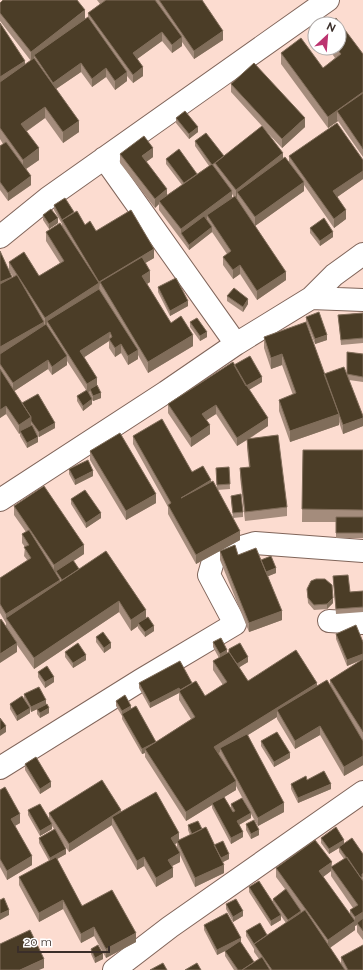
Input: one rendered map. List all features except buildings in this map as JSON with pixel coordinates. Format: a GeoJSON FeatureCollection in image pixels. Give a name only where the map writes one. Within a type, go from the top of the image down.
{"type":"FeatureCollection","features":[{"type":"Feature","properties":{"kind":"street"},"geometry":{"type":"LineString","coordinates":[[0,237],[48,198],[328,0]]}},
{"type":"Feature","properties":{"kind":"street"},"geometry":{"type":"LineString","coordinates":[[104,158],[236,344]]}},
{"type":"Feature","properties":{"kind":"street"},"geometry":{"type":"LineString","coordinates":[[0,500],[166,392],[236,344],[311,298],[334,275],[363,254]]}},
{"type":"Feature","properties":{"kind":"street"},"geometry":{"type":"LineString","coordinates":[[311,298],[363,300]]}},
{"type":"Feature","properties":{"kind":"street"},"geometry":{"type":"LineString","coordinates":[[0,768],[141,680],[235,624],[209,575],[213,561],[224,552],[255,543],[363,551]]}},
{"type":"Feature","properties":{"kind":"street"},"geometry":{"type":"LineString","coordinates":[[329,621],[363,623]]}},
{"type":"Feature","properties":{"kind":"street"},"geometry":{"type":"LineString","coordinates":[[114,970],[170,927],[363,792]]}}]}
